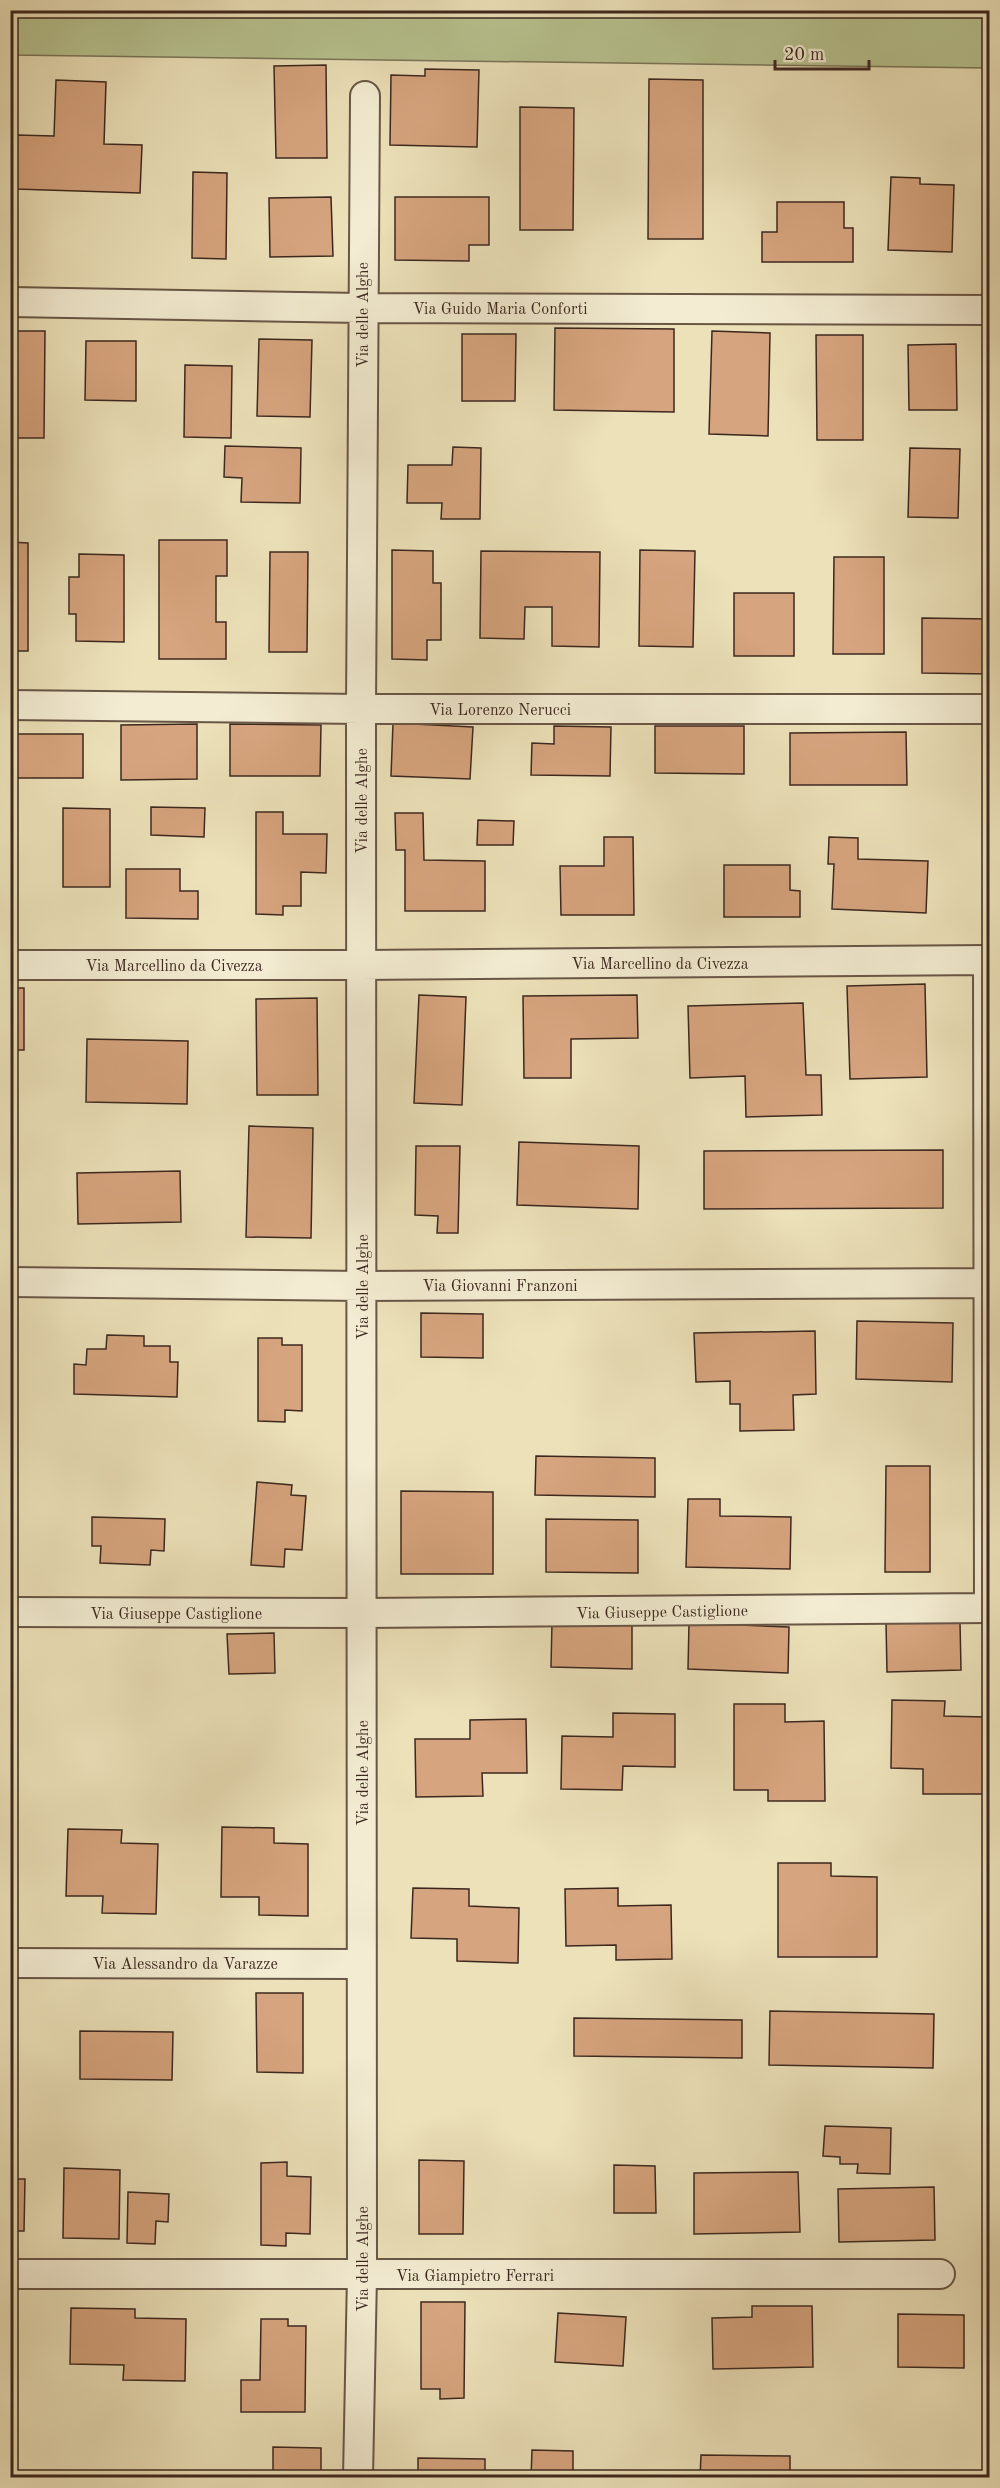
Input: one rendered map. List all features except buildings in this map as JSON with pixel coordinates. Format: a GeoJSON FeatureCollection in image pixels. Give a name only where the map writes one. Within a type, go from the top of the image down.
{"type":"FeatureCollection","features":[{"type":"Feature","properties":{"kind":"street","name":"Via delle Alghe"},"geometry":{"type":"LineString","coordinates":[[358,2478],[362,2276],[360,1964],[363,1613],[361,709],[364,96]]}},
{"type":"Feature","properties":{"kind":"street","name":"Via Guido Maria Conforti"},"geometry":{"type":"LineString","coordinates":[[10,302],[362,308],[990,310]]}},
{"type":"Feature","properties":{"kind":"street","name":"Via Lorenzo Nerucci"},"geometry":{"type":"LineString","coordinates":[[10,705],[361,709],[990,709]]}},
{"type":"Feature","properties":{"kind":"street","name":"Via Marcellino da Civezza"},"geometry":{"type":"LineString","coordinates":[[10,965],[988,960],[988,1283]]}},
{"type":"Feature","properties":{"kind":"street","name":"Via Giovanni Franzoni"},"geometry":{"type":"LineString","coordinates":[[10,1282],[362,1286],[988,1283]]}},
{"type":"Feature","properties":{"kind":"street","name":"Via Giuseppe Castiglione"},"geometry":{"type":"LineString","coordinates":[[10,1612],[363,1613],[989,1608],[988,1283]]}},
{"type":"Feature","properties":{"kind":"street","name":"Via Alessandro da Varazze"},"geometry":{"type":"LineString","coordinates":[[10,1963],[360,1964]]}},
{"type":"Feature","properties":{"kind":"street","name":"Via Giampietro Ferrari"},"geometry":{"type":"LineString","coordinates":[[10,2274],[362,2276],[939,2274]]}},
{"type":"Feature","properties":{"kind":"green space"},"geometry":{"type":"Polygon","coordinates":[[[11,10],[989,11],[989,68],[11,55],[11,10]]]}}]}
